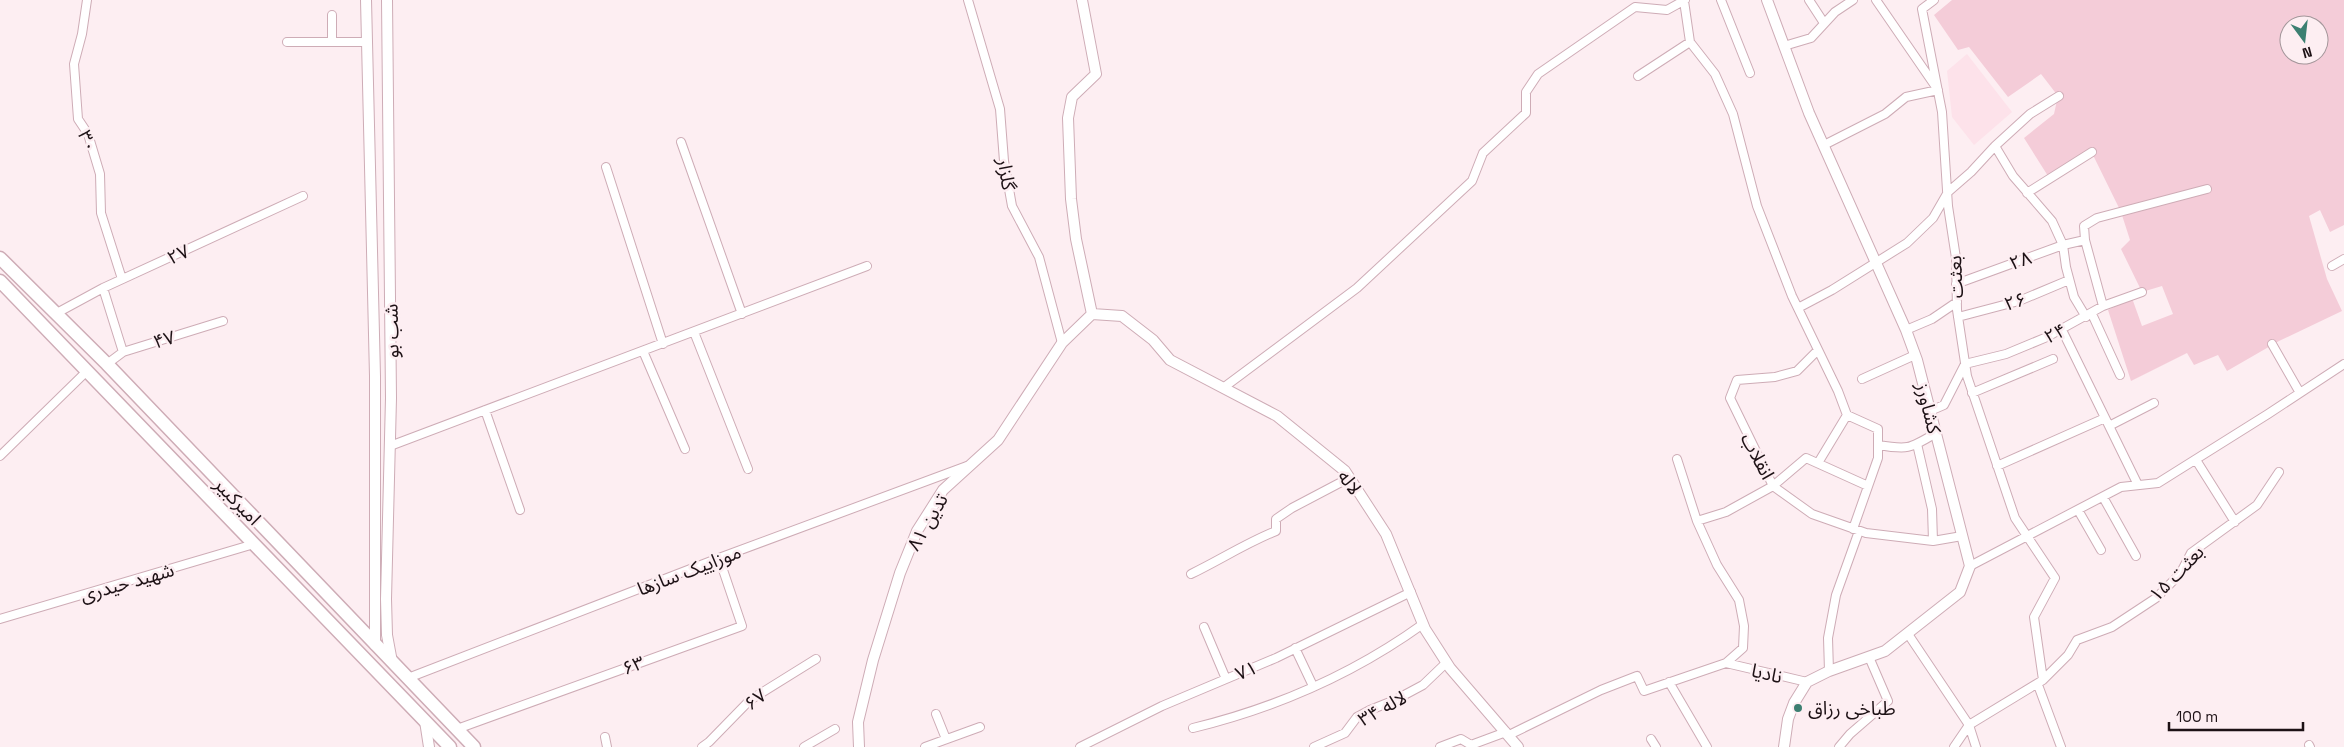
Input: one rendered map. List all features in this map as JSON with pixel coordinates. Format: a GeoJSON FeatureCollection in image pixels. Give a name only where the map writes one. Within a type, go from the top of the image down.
{"type":"FeatureCollection","features":[{"type":"Feature","properties":{"kind":"main road","name":"امیرکبیر"},"geometry":{"type":"LineString","coordinates":[[0,258],[107,364],[474,747]]}},
{"type":"Feature","properties":{"kind":"main road","name":"امیرکبیر"},"geometry":{"type":"LineString","coordinates":[[0,281],[450,747]]}},
{"type":"Feature","properties":{"kind":"street","name":"۳۰"},"geometry":{"type":"LineString","coordinates":[[87,0],[82,34],[74,64],[78,119],[88,134],[100,174],[100,213],[122,279]]}},
{"type":"Feature","properties":{"kind":"street","name":"شب بو"},"geometry":{"type":"LineString","coordinates":[[366,0],[375,376],[375,645]]}},
{"type":"Feature","properties":{"kind":"street","name":"شب بو"},"geometry":{"type":"LineString","coordinates":[[387,0],[391,398],[386,599],[387,635],[392,662]]}},
{"type":"Feature","properties":{"kind":"street","name":"گلزار"},"geometry":{"type":"LineString","coordinates":[[968,0],[1000,109],[1004,161],[1012,206],[1039,257],[1062,343]]}},
{"type":"Feature","properties":{"kind":"street"},"geometry":{"type":"LineString","coordinates":[[1082,0],[1096,74],[1072,97],[1068,118],[1068,150],[1076,239],[1092,314]]}},
{"type":"Feature","properties":{"kind":"street"},"geometry":{"type":"LineString","coordinates":[[1223,388],[1357,288],[1472,181],[1483,154],[1526,113],[1526,92],[1538,74],[1635,7],[1667,10],[1684,0],[1690,42],[1715,74],[1733,114],[1757,206],[1798,308],[1847,415],[1878,429],[1878,458],[1836,595],[1828,638],[1829,671]]}},
{"type":"Feature","properties":{"kind":"street"},"geometry":{"type":"LineString","coordinates":[[1721,0],[1750,73]]}},
{"type":"Feature","properties":{"kind":"street","name":"کشاورز"},"geometry":{"type":"LineString","coordinates":[[1767,0],[1824,145],[1906,330],[1915,355],[1970,566]]}},
{"type":"Feature","properties":{"kind":"street"},"geometry":{"type":"LineString","coordinates":[[1809,0],[1824,23]]}},
{"type":"Feature","properties":{"kind":"street"},"geometry":{"type":"LineString","coordinates":[[1784,46],[1811,38],[1834,12],[1853,0]]}},
{"type":"Feature","properties":{"kind":"street"},"geometry":{"type":"LineString","coordinates":[[1824,145],[1885,114],[1906,97],[1938,90],[1876,0]]}},
{"type":"Feature","properties":{"kind":"street","name":"بعثت"},"geometry":{"type":"LineString","coordinates":[[1934,0],[1922,9],[1942,112],[1958,317],[1965,364],[1972,393],[2015,518],[2055,578],[2034,617],[2040,683]]}},
{"type":"Feature","properties":{"kind":"street"},"geometry":{"type":"LineString","coordinates":[[332,15],[332,42]]}},
{"type":"Feature","properties":{"kind":"street"},"geometry":{"type":"LineString","coordinates":[[287,42],[367,42]]}},
{"type":"Feature","properties":{"kind":"street"},"geometry":{"type":"LineString","coordinates":[[1638,76],[1690,42]]}},
{"type":"Feature","properties":{"kind":"street"},"geometry":{"type":"LineString","coordinates":[[1798,308],[1907,243],[1933,218],[1948,192],[1971,172],[1995,146],[2030,114],[2059,96]]}},
{"type":"Feature","properties":{"kind":"street"},"geometry":{"type":"LineString","coordinates":[[681,142],[742,314]]}},
{"type":"Feature","properties":{"kind":"street"},"geometry":{"type":"LineString","coordinates":[[1995,146],[2013,176],[2052,221],[2063,245],[2074,297],[2089,315],[2120,375]]}},
{"type":"Feature","properties":{"kind":"street"},"geometry":{"type":"LineString","coordinates":[[2027,193],[2092,152]]}},
{"type":"Feature","properties":{"kind":"street"},"geometry":{"type":"LineString","coordinates":[[606,167],[663,344]]}},
{"type":"Feature","properties":{"kind":"street"},"geometry":{"type":"LineString","coordinates":[[2103,306],[2085,240],[2084,226],[2097,218],[2207,189]]}},
{"type":"Feature","properties":{"kind":"street","name":"۲۷"},"geometry":{"type":"LineString","coordinates":[[55,314],[103,288],[303,196]]}},
{"type":"Feature","properties":{"kind":"street","name":"۲۸"},"geometry":{"type":"LineString","coordinates":[[1956,284],[2063,245],[2085,240]]}},
{"type":"Feature","properties":{"kind":"street"},"geometry":{"type":"LineString","coordinates":[[2332,266],[2344,259]]}},
{"type":"Feature","properties":{"kind":"street"},"geometry":{"type":"LineString","coordinates":[[390,446],[867,266]]}},
{"type":"Feature","properties":{"kind":"street","name":"۲۶"},"geometry":{"type":"LineString","coordinates":[[1958,317],[2019,301],[2069,280]]}},
{"type":"Feature","properties":{"kind":"street"},"geometry":{"type":"LineString","coordinates":[[103,288],[123,352]]}},
{"type":"Feature","properties":{"kind":"street","name":"۲۴"},"geometry":{"type":"LineString","coordinates":[[1965,364],[2006,354],[2062,330],[2103,306],[2142,292]]}},
{"type":"Feature","properties":{"kind":"street"},"geometry":{"type":"LineString","coordinates":[[1906,330],[1932,319],[1957,302]]}},
{"type":"Feature","properties":{"kind":"street","name":"تدین ۸۱"},"geometry":{"type":"LineString","coordinates":[[859,747],[858,722],[873,660],[900,573],[917,531],[943,490],[998,440],[1062,343],[1092,314]]}},
{"type":"Feature","properties":{"kind":"street","name":"لاله"},"geometry":{"type":"LineString","coordinates":[[1092,314],[1122,316],[1153,340],[1170,360],[1277,416],[1345,471],[1386,534],[1423,624],[1446,663],[1518,747]]}},
{"type":"Feature","properties":{"kind":"street","name":"۴۷"},"geometry":{"type":"LineString","coordinates":[[107,364],[123,352],[223,321]]}},
{"type":"Feature","properties":{"kind":"street"},"geometry":{"type":"LineString","coordinates":[[2062,330],[2138,485]]}},
{"type":"Feature","properties":{"kind":"street"},"geometry":{"type":"LineString","coordinates":[[694,332],[748,469]]}},
{"type":"Feature","properties":{"kind":"street"},"geometry":{"type":"LineString","coordinates":[[2272,344],[2300,393]]}},
{"type":"Feature","properties":{"kind":"street","name":"انقلاب"},"geometry":{"type":"LineString","coordinates":[[1818,350],[1797,371],[1775,377],[1737,380],[1730,398],[1773,486],[1812,514],[1856,530],[1933,541],[1962,536]]}},
{"type":"Feature","properties":{"kind":"street"},"geometry":{"type":"LineString","coordinates":[[643,351],[685,449]]}},
{"type":"Feature","properties":{"kind":"street"},"geometry":{"type":"LineString","coordinates":[[1862,379],[1915,355]]}},
{"type":"Feature","properties":{"kind":"street"},"geometry":{"type":"LineString","coordinates":[[1972,393],[2053,359]]}},
{"type":"Feature","properties":{"kind":"street"},"geometry":{"type":"LineString","coordinates":[[1930,411],[1944,405],[1965,364]]}},
{"type":"Feature","properties":{"kind":"street"},"geometry":{"type":"LineString","coordinates":[[1784,747],[1788,719],[1794,703],[1807,682],[1829,671],[1885,651],[1960,592],[1970,566],[2122,487],[2158,483],[2344,364]]}},
{"type":"Feature","properties":{"kind":"street"},"geometry":{"type":"LineString","coordinates":[[0,456],[87,371]]}},
{"type":"Feature","properties":{"kind":"street"},"geometry":{"type":"LineString","coordinates":[[2109,426],[2154,403]]}},
{"type":"Feature","properties":{"kind":"street"},"geometry":{"type":"LineString","coordinates":[[485,410],[520,510]]}},
{"type":"Feature","properties":{"kind":"street"},"geometry":{"type":"LineString","coordinates":[[1818,462],[1847,415]]}},
{"type":"Feature","properties":{"kind":"street"},"geometry":{"type":"LineString","coordinates":[[1997,466],[2105,418]]}},
{"type":"Feature","properties":{"kind":"street"},"geometry":{"type":"LineString","coordinates":[[1878,445],[1902,449],[1917,444],[1936,433]]}},
{"type":"Feature","properties":{"kind":"street"},"geometry":{"type":"LineString","coordinates":[[1917,444],[1932,509],[1933,541]]}},
{"type":"Feature","properties":{"kind":"street"},"geometry":{"type":"LineString","coordinates":[[1698,521],[1726,512],[1773,486],[1806,458],[1868,486]]}},
{"type":"Feature","properties":{"kind":"street"},"geometry":{"type":"LineString","coordinates":[[1440,747],[1461,738],[1471,745],[1507,734],[1601,690],[1637,676],[1644,691],[1726,663],[1743,648],[1744,626],[1739,600],[1717,565],[1698,521],[1677,459]]}},
{"type":"Feature","properties":{"kind":"street"},"geometry":{"type":"LineString","coordinates":[[2196,460],[2235,522]]}},
{"type":"Feature","properties":{"kind":"street","name":"موزاییک سازها"},"geometry":{"type":"LineString","coordinates":[[408,678],[719,558],[972,464]]}},
{"type":"Feature","properties":{"kind":"street","name":"بعثت ۱۵"},"geometry":{"type":"LineString","coordinates":[[1969,725],[2040,683],[2068,656],[2077,640],[2112,627],[2156,598],[2180,574],[2191,553],[2257,505],[2279,472]]}},
{"type":"Feature","properties":{"kind":"street"},"geometry":{"type":"LineString","coordinates":[[1191,574],[1221,559],[1250,541],[1276,531],[1276,519],[1292,508],[1349,478]]}},
{"type":"Feature","properties":{"kind":"street"},"geometry":{"type":"LineString","coordinates":[[2103,497],[2136,556]]}},
{"type":"Feature","properties":{"kind":"street"},"geometry":{"type":"LineString","coordinates":[[2078,510],[2101,550]]}},
{"type":"Feature","properties":{"kind":"street","name":"شهيد حیدری"},"geometry":{"type":"LineString","coordinates":[[0,619],[254,544]]}},
{"type":"Feature","properties":{"kind":"street","name":"۶۳"},"geometry":{"type":"LineString","coordinates":[[457,729],[742,626],[719,558]]}},
{"type":"Feature","properties":{"kind":"street","name":"۷۱"},"geometry":{"type":"LineString","coordinates":[[1080,747],[1162,706],[1295,648],[1411,592]]}},
{"type":"Feature","properties":{"kind":"street"},"geometry":{"type":"LineString","coordinates":[[1193,728],[1263,708],[1313,686],[1377,656],[1423,624]]}},
{"type":"Feature","properties":{"kind":"street"},"geometry":{"type":"LineString","coordinates":[[1204,627],[1226,678]]}},
{"type":"Feature","properties":{"kind":"street"},"geometry":{"type":"LineString","coordinates":[[1908,634],[1969,725],[1976,747]]}},
{"type":"Feature","properties":{"kind":"street"},"geometry":{"type":"LineString","coordinates":[[1295,648],[1313,686]]}},
{"type":"Feature","properties":{"kind":"street"},"geometry":{"type":"LineString","coordinates":[[1839,747],[1850,734],[1888,701],[1869,657]]}},
{"type":"Feature","properties":{"kind":"street","name":"۶۷"},"geometry":{"type":"LineString","coordinates":[[702,747],[710,742],[750,700],[816,659]]}},
{"type":"Feature","properties":{"kind":"street","name":"لاله ۳۴"},"geometry":{"type":"LineString","coordinates":[[1314,747],[1345,733],[1357,717],[1423,685],[1446,663]]}},
{"type":"Feature","properties":{"kind":"street","name":"نادیا"},"geometry":{"type":"LineString","coordinates":[[1726,663],[1807,682]]}},
{"type":"Feature","properties":{"kind":"street"},"geometry":{"type":"LineString","coordinates":[[1669,682],[1707,747]]}},
{"type":"Feature","properties":{"kind":"street"},"geometry":{"type":"LineString","coordinates":[[2040,683],[2061,747]]}},
{"type":"Feature","properties":{"kind":"street"},"geometry":{"type":"LineString","coordinates":[[936,714],[946,739]]}},
{"type":"Feature","properties":{"kind":"street"},"geometry":{"type":"LineString","coordinates":[[425,721],[429,747]]}},
{"type":"Feature","properties":{"kind":"street"},"geometry":{"type":"LineString","coordinates":[[1954,747],[1969,725]]}},
{"type":"Feature","properties":{"kind":"street"},"geometry":{"type":"LineString","coordinates":[[924,747],[980,727]]}},
{"type":"Feature","properties":{"kind":"street"},"geometry":{"type":"LineString","coordinates":[[804,747],[835,728]]}},
{"type":"Feature","properties":{"kind":"street"},"geometry":{"type":"LineString","coordinates":[[605,737],[607,747]]}},
{"type":"Feature","properties":{"kind":"street"},"geometry":{"type":"LineString","coordinates":[[1652,739],[1656,747]]}},
{"type":"Feature","properties":{"kind":"shaded area"},"geometry":{"type":"Polygon","coordinates":[[[1952,0],[2344,0],[2344,225],[2330,232],[2320,210],[2309,216],[2327,279],[2342,311],[2279,341],[2227,371],[2218,355],[2194,365],[2187,353],[2131,381],[2108,310],[2132,298],[2142,326],[2173,314],[2162,286],[2142,292],[2121,249],[2130,240],[2121,212],[2092,153],[2048,176],[2024,138],[2054,114],[2058,96],[2041,74],[2008,97],[1969,47],[1958,50],[1934,15],[1952,0]]]}},
{"type":"Feature","properties":{"kind":"shaded area"},"geometry":{"type":"Polygon","coordinates":[[[1967,54],[2012,112],[1974,145],[1952,117],[1947,71],[1967,54]]]}},
{"type":"Feature","properties":{"kind":"place","name":"طباخی رزاق"},"geometry":{"type":"Point","coordinates":[1798,708]}}]}
